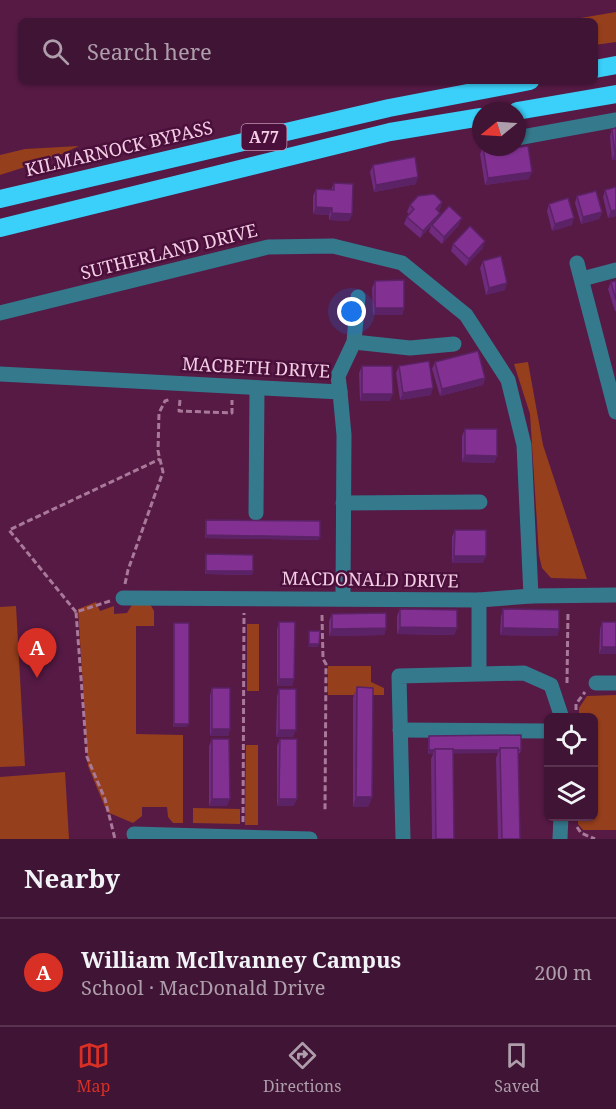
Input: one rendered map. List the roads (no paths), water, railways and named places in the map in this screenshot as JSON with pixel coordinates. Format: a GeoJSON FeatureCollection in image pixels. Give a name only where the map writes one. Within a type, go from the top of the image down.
{"type":"FeatureCollection","features":[{"type":"Feature","properties":{"kind":"highway"},"geometry":{"type":"LineString","coordinates":[[598,68],[616,65]]}},
{"type":"Feature","properties":{"kind":"highway","name":"KILMARNOCK BYPASS"},"geometry":{"type":"LineString","coordinates":[[0,199],[389,108],[514,84]]}},
{"type":"Feature","properties":{"kind":"highway"},"geometry":{"type":"LineString","coordinates":[[526,109],[616,94]]}},
{"type":"Feature","properties":{"kind":"highway","name":"A77"},"geometry":{"type":"LineString","coordinates":[[0,228],[390,132],[472,118]]}},
{"type":"Feature","properties":{"kind":"street"},"geometry":{"type":"LineString","coordinates":[[526,136],[616,120]]}},
{"type":"Feature","properties":{"kind":"street","name":"SUTHERLAND DRIVE"},"geometry":{"type":"LineString","coordinates":[[0,313],[268,248],[333,246],[402,263],[466,315],[508,380],[524,445],[531,596]]}},
{"type":"Feature","properties":{"kind":"street"},"geometry":{"type":"LineString","coordinates":[[577,263],[616,411]]}},
{"type":"Feature","properties":{"kind":"street"},"geometry":{"type":"LineString","coordinates":[[582,279],[616,270]]}},
{"type":"Feature","properties":{"kind":"street"},"geometry":{"type":"LineString","coordinates":[[340,392],[338,376],[354,342],[358,297]]}},
{"type":"Feature","properties":{"kind":"street"},"geometry":{"type":"LineString","coordinates":[[354,342],[410,348],[454,344]]}},
{"type":"Feature","properties":{"kind":"street","name":"MACBETH DRIVE"},"geometry":{"type":"LineString","coordinates":[[0,374],[257,392],[340,392],[344,435],[343,598]]}},
{"type":"Feature","properties":{"kind":"street"},"geometry":{"type":"LineString","coordinates":[[256,513],[257,392]]}},
{"type":"Feature","properties":{"kind":"street"},"geometry":{"type":"LineString","coordinates":[[344,503],[480,502]]}},
{"type":"Feature","properties":{"kind":"street","name":"MACDONALD DRIVE"},"geometry":{"type":"LineString","coordinates":[[123,598],[478,600],[531,596],[616,595]]}},
{"type":"Feature","properties":{"kind":"street"},"geometry":{"type":"LineString","coordinates":[[478,600],[479,673]]}},
{"type":"Feature","properties":{"kind":"street"},"geometry":{"type":"LineString","coordinates":[[404,839],[399,676],[524,673],[551,685],[561,713]]}},
{"type":"Feature","properties":{"kind":"street"},"geometry":{"type":"LineString","coordinates":[[596,683],[616,683]]}},
{"type":"Feature","properties":{"kind":"street"},"geometry":{"type":"LineString","coordinates":[[400,730],[544,731]]}},
{"type":"Feature","properties":{"kind":"street"},"geometry":{"type":"LineString","coordinates":[[560,839],[561,821]]}},
{"type":"Feature","properties":{"kind":"street"},"geometry":{"type":"LineString","coordinates":[[134,834],[310,839]]}},
{"type":"Feature","properties":{"kind":"place","name":"William McIlvanney Campus"},"geometry":{"type":"Point","coordinates":[37,678]}}]}
